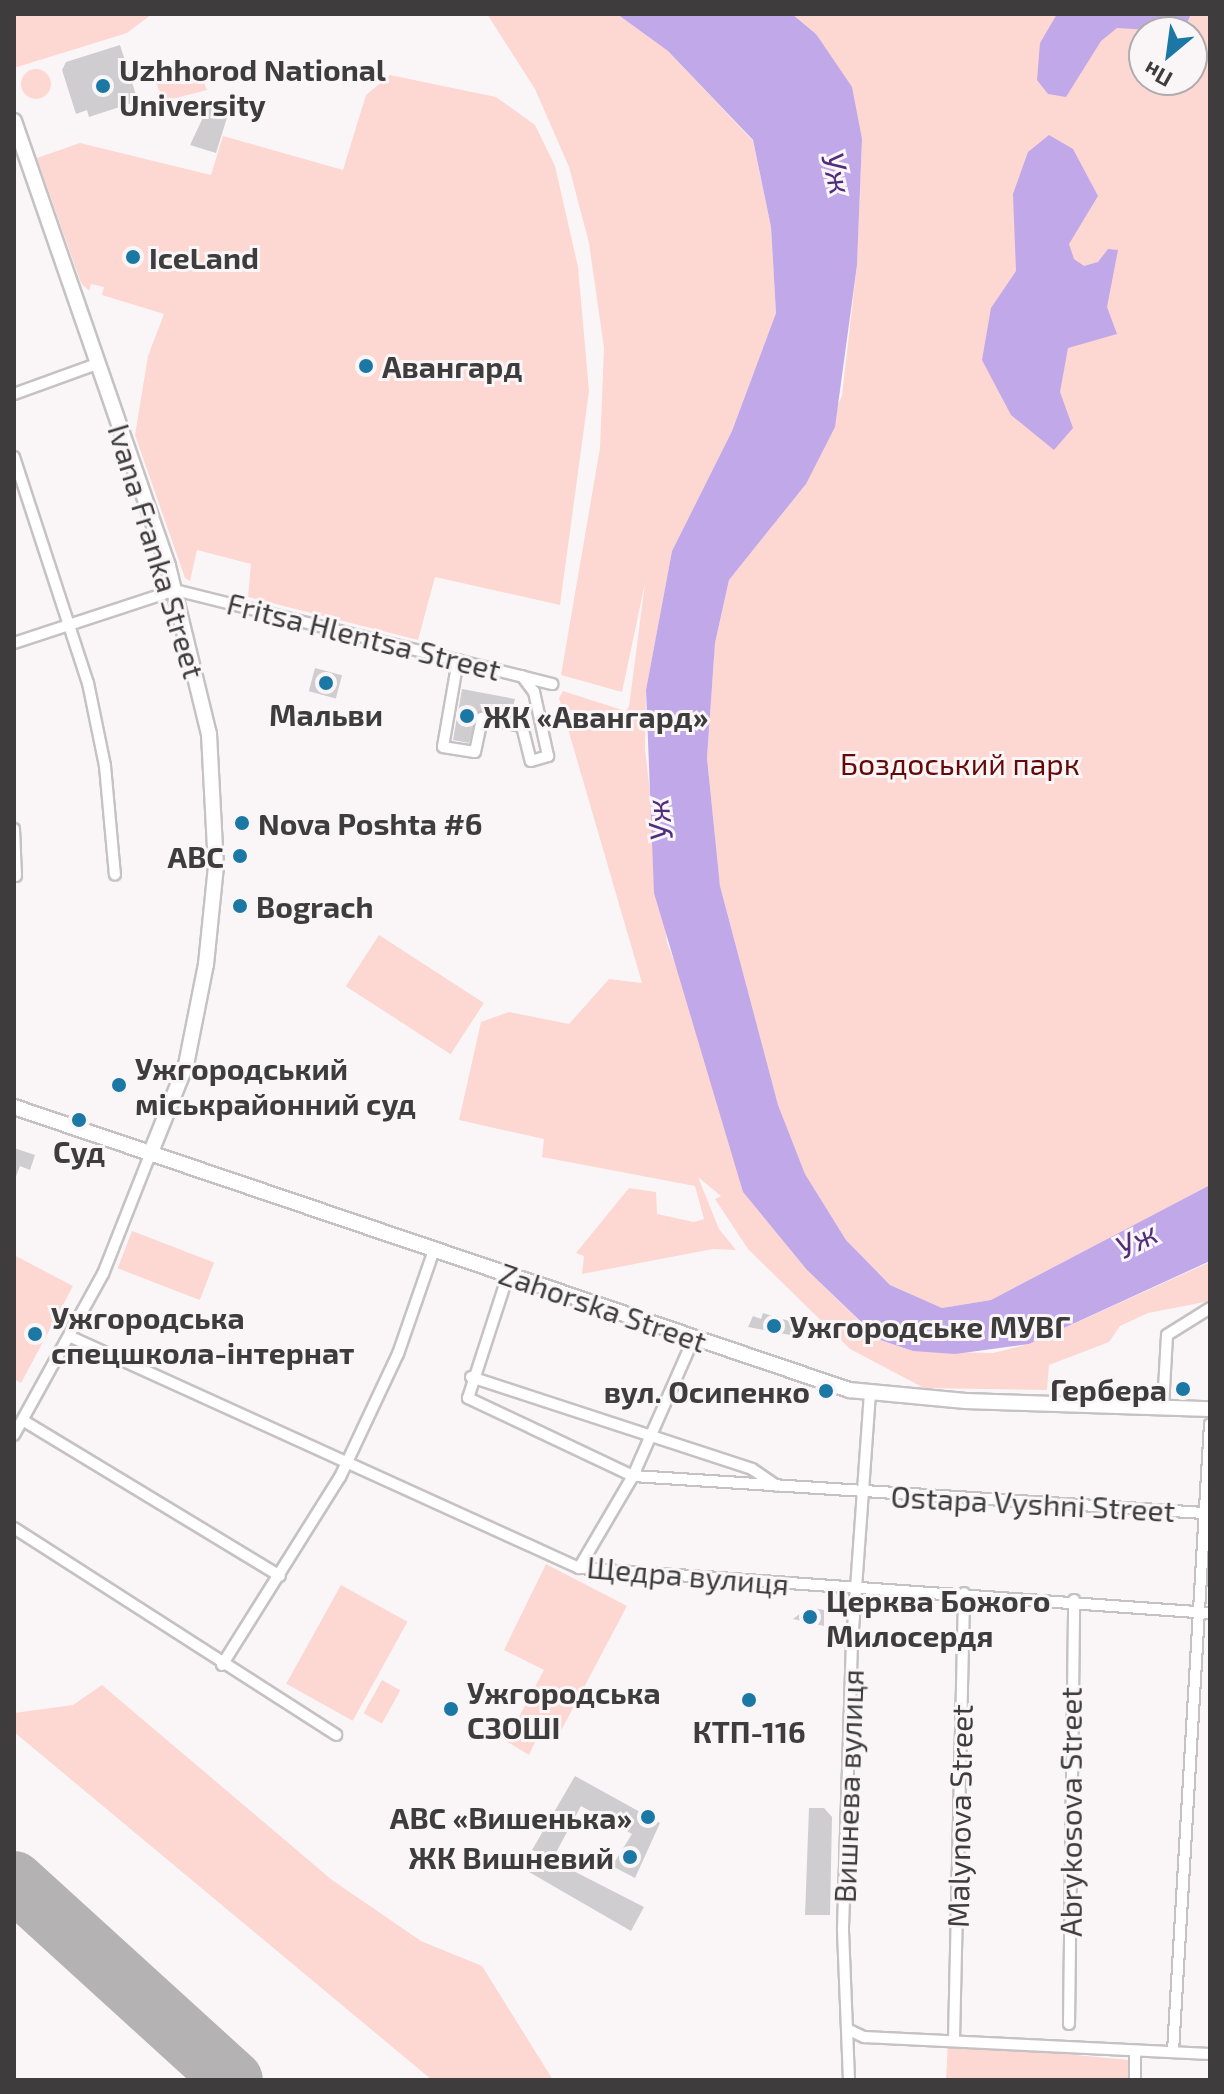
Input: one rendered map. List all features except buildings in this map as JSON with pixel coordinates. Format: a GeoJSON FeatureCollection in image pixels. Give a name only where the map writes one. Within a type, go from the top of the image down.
{"type":"FeatureCollection","features":[{"type":"Feature","properties":{"kind":"street","name":"Ivana Franka Street"},"geometry":{"type":"LineString","coordinates":[[14,121],[175,590],[209,734],[216,866],[193,1039],[151,1152],[71,1337],[14,1435]]}},
{"type":"Feature","properties":{"kind":"street"},"geometry":{"type":"LineString","coordinates":[[14,394],[97,364]]}},
{"type":"Feature","properties":{"kind":"street"},"geometry":{"type":"LineString","coordinates":[[14,457],[69,622],[103,753],[115,875]]}},
{"type":"Feature","properties":{"kind":"street"},"geometry":{"type":"LineString","coordinates":[[14,643],[69,622],[175,590]]}},
{"type":"Feature","properties":{"kind":"street","name":"Fritsa Hlentsa Street"},"geometry":{"type":"LineString","coordinates":[[175,590],[552,684]]}},
{"type":"Feature","properties":{"kind":"street"},"geometry":{"type":"LineString","coordinates":[[458,660],[443,747],[475,752],[482,718],[522,726],[531,761],[548,756],[534,692],[522,676]]}},
{"type":"Feature","properties":{"kind":"street"},"geometry":{"type":"LineString","coordinates":[[14,829],[16,876]]}},
{"type":"Feature","properties":{"kind":"street","name":"Zahorska Street"},"geometry":{"type":"LineString","coordinates":[[14,1107],[870,1395],[1210,1409]]}},
{"type":"Feature","properties":{"kind":"street"},"geometry":{"type":"LineString","coordinates":[[222,1665],[280,1576],[348,1461],[398,1354],[434,1250]]}},
{"type":"Feature","properties":{"kind":"street"},"geometry":{"type":"LineString","coordinates":[[508,1275],[467,1391],[473,1404],[633,1476]]}},
{"type":"Feature","properties":{"kind":"street"},"geometry":{"type":"LineString","coordinates":[[1163,1407],[1167,1335],[1210,1308]]}},
{"type":"Feature","properties":{"kind":"street","name":"Щедра вулиця"},"geometry":{"type":"LineString","coordinates":[[71,1337],[579,1568],[1074,1600],[1210,1613]]}},
{"type":"Feature","properties":{"kind":"street"},"geometry":{"type":"LineString","coordinates":[[579,1568],[633,1476],[694,1338]]}},
{"type":"Feature","properties":{"kind":"street"},"geometry":{"type":"LineString","coordinates":[[471,1377],[752,1469],[777,1486]]}},
{"type":"Feature","properties":{"kind":"street","name":"Вишнева вулиця"},"geometry":{"type":"LineString","coordinates":[[849,2080],[849,2030],[842,2006],[843,1928],[870,1395]]}},
{"type":"Feature","properties":{"kind":"street"},"geometry":{"type":"LineString","coordinates":[[24,1421],[280,1576]]}},
{"type":"Feature","properties":{"kind":"street"},"geometry":{"type":"LineString","coordinates":[[1173,2052],[1194,1610],[1210,1424]]}},
{"type":"Feature","properties":{"kind":"street","name":"Ostapa Vyshni Street"},"geometry":{"type":"LineString","coordinates":[[633,1476],[1203,1513]]}},
{"type":"Feature","properties":{"kind":"street"},"geometry":{"type":"LineString","coordinates":[[14,1528],[222,1665],[336,1735]]}},
{"type":"Feature","properties":{"kind":"street","name":"Malynova Street"},"geometry":{"type":"LineString","coordinates":[[954,2039],[964,1593]]}},
{"type":"Feature","properties":{"kind":"street","name":"Abrykosova Street"},"geometry":{"type":"LineString","coordinates":[[1069,2024],[1074,1600]]}},
{"type":"Feature","properties":{"kind":"street"},"geometry":{"type":"LineString","coordinates":[[849,2030],[864,2037],[954,2039],[1210,2054]]}},
{"type":"Feature","properties":{"kind":"street"},"geometry":{"type":"LineString","coordinates":[[1135,2051],[1135,2080]]}},
{"type":"Feature","properties":{"kind":"green space"},"geometry":{"type":"Polygon","coordinates":[[[14,14],[152,14],[127,33],[14,68],[14,14]]]}},
{"type":"Feature","properties":{"kind":"green space"},"geometry":{"type":"Polygon","coordinates":[[[487,14],[617,14],[668,51],[753,141],[771,227],[776,313],[732,431],[672,551],[646,690],[645,749],[667,943],[690,1000],[743,1192],[807,1270],[879,1340],[913,1351],[993,1353],[1029,1344],[1210,1262],[1210,1301],[1148,1313],[1120,1326],[1109,1342],[1049,1365],[1047,1390],[924,1388],[850,1349],[748,1249],[715,1199],[721,1196],[698,1177],[719,1229],[736,1250],[713,1249],[582,1274],[584,1256],[576,1253],[629,1188],[656,1192],[657,1214],[694,1222],[704,1219],[695,1186],[542,1157],[544,1139],[459,1120],[481,1022],[509,1012],[569,1024],[609,979],[642,983],[559,698],[563,691],[622,710],[611,727],[629,707],[645,583],[622,692],[561,675],[600,448],[604,348],[589,243],[569,167],[535,89],[487,14]]]}},
{"type":"Feature","properties":{"kind":"green space","name":"Боздоський парк"},"geometry":{"type":"Polygon","coordinates":[[[792,14],[1210,14],[1210,1185],[991,1300],[942,1308],[890,1285],[846,1240],[805,1174],[778,1106],[720,886],[707,758],[715,643],[729,580],[806,484],[842,395],[857,265],[862,139],[816,34],[792,14]]]}},
{"type":"Feature","properties":{"kind":"green space"},"geometry":{"type":"Polygon","coordinates":[[[36,69],[46,74],[51,84],[46,94],[36,99],[26,94],[21,84],[26,74],[36,69]]]}},
{"type":"Feature","properties":{"kind":"green space"},"geometry":{"type":"Polygon","coordinates":[[[163,71],[201,75],[207,90],[164,101],[155,81],[163,71]]]}},
{"type":"Feature","properties":{"kind":"green space","name":"Авангард"},"geometry":{"type":"Polygon","coordinates":[[[390,75],[496,97],[535,125],[555,166],[578,267],[589,391],[560,605],[435,577],[418,640],[248,597],[251,564],[197,550],[190,581],[185,578],[135,435],[148,356],[164,314],[102,295],[104,287],[91,284],[89,291],[81,283],[37,158],[80,143],[211,175],[223,136],[343,170],[366,95],[390,75]]]}},
{"type":"Feature","properties":{"kind":"green space"},"geometry":{"type":"Polygon","coordinates":[[[379,935],[484,1003],[451,1054],[346,986],[379,935]]]}},
{"type":"Feature","properties":{"kind":"green space"},"geometry":{"type":"Polygon","coordinates":[[[132,1231],[214,1263],[200,1300],[118,1268],[132,1231]]]}},
{"type":"Feature","properties":{"kind":"green space"},"geometry":{"type":"Polygon","coordinates":[[[14,1255],[73,1286],[21,1383],[14,1379],[14,1255]]]}},
{"type":"Feature","properties":{"kind":"green space"},"geometry":{"type":"Polygon","coordinates":[[[546,1564],[627,1606],[555,1742],[537,1738],[529,1755],[506,1741],[544,1670],[504,1650],[546,1564]]]}},
{"type":"Feature","properties":{"kind":"green space"},"geometry":{"type":"Polygon","coordinates":[[[341,1585],[407,1622],[353,1721],[286,1684],[341,1585]]]}},
{"type":"Feature","properties":{"kind":"green space"},"geometry":{"type":"Polygon","coordinates":[[[382,1680],[400,1690],[382,1723],[364,1713],[382,1680]]]}},
{"type":"Feature","properties":{"kind":"green space"},"geometry":{"type":"Polygon","coordinates":[[[102,1685],[332,1880],[421,1941],[482,1966],[553,2080],[432,2080],[14,1732],[14,1713],[73,1705],[102,1685]]]}},
{"type":"Feature","properties":{"kind":"green space"},"geometry":{"type":"Polygon","coordinates":[[[948,2043],[1129,2060],[1128,2080],[946,2080],[948,2043]]]}},
{"type":"Feature","properties":{"kind":"water","name":"Уж"},"geometry":{"type":"Polygon","coordinates":[[[617,14],[792,14],[816,34],[852,87],[862,139],[857,265],[835,427],[806,484],[729,580],[715,643],[707,758],[720,886],[778,1105],[805,1174],[846,1240],[890,1285],[942,1308],[991,1300],[1210,1185],[1210,1261],[1029,1344],[955,1354],[913,1351],[880,1340],[807,1270],[743,1192],[654,893],[646,690],[672,551],[732,431],[776,313],[771,227],[753,140],[668,51],[617,14]]]}},
{"type":"Feature","properties":{"kind":"water"},"geometry":{"type":"Polygon","coordinates":[[[1057,14],[1191,14],[1128,16],[1128,29],[1117,28],[1101,41],[1066,97],[1048,94],[1037,80],[1040,43],[1057,14]]]}},
{"type":"Feature","properties":{"kind":"water"},"geometry":{"type":"Polygon","coordinates":[[[1049,135],[1073,149],[1098,196],[1069,244],[1074,259],[1084,266],[1098,262],[1108,249],[1118,250],[1107,307],[1117,334],[1068,348],[1060,392],[1073,428],[1054,450],[1011,415],[982,360],[991,308],[1016,271],[1013,194],[1028,152],[1049,135]]]}},
{"type":"Feature","properties":{"kind":"runway"},"geometry":{"type":"LineString","coordinates":[[14,1881],[233,2080]]}},
{"type":"Feature","properties":{"kind":"place","name":"Uzhhorod National University"},"geometry":{"type":"Point","coordinates":[103,86]}},
{"type":"Feature","properties":{"kind":"place","name":"IceLand"},"geometry":{"type":"Point","coordinates":[133,257]}},
{"type":"Feature","properties":{"kind":"place","name":"Авангард"},"geometry":{"type":"Point","coordinates":[366,366]}},
{"type":"Feature","properties":{"kind":"place","name":"Мальви"},"geometry":{"type":"Point","coordinates":[326,683]}},
{"type":"Feature","properties":{"kind":"place","name":"ЖК «Авангард»"},"geometry":{"type":"Point","coordinates":[467,716]}},
{"type":"Feature","properties":{"kind":"place","name":"Nova Poshta #6"},"geometry":{"type":"Point","coordinates":[242,823]}},
{"type":"Feature","properties":{"kind":"place","name":"ABC"},"geometry":{"type":"Point","coordinates":[240,856]}},
{"type":"Feature","properties":{"kind":"place","name":"Bograch"},"geometry":{"type":"Point","coordinates":[240,906]}},
{"type":"Feature","properties":{"kind":"place","name":"Ужгородський міськрайонний суд"},"geometry":{"type":"Point","coordinates":[119,1085]}},
{"type":"Feature","properties":{"kind":"place","name":"Суд"},"geometry":{"type":"Point","coordinates":[79,1120]}},
{"type":"Feature","properties":{"kind":"place","name":"Ужгородське МУВГ"},"geometry":{"type":"Point","coordinates":[774,1326]}},
{"type":"Feature","properties":{"kind":"place","name":"Ужгородська спецшкола-інтернат"},"geometry":{"type":"Point","coordinates":[35,1334]}},
{"type":"Feature","properties":{"kind":"place","name":"Гербера"},"geometry":{"type":"Point","coordinates":[1183,1389]}},
{"type":"Feature","properties":{"kind":"place","name":"вул. Осипенко"},"geometry":{"type":"Point","coordinates":[826,1391]}},
{"type":"Feature","properties":{"kind":"place","name":"Церква Божого Милосердя"},"geometry":{"type":"Point","coordinates":[810,1617]}},
{"type":"Feature","properties":{"kind":"place","name":"КТП-116"},"geometry":{"type":"Point","coordinates":[749,1700]}},
{"type":"Feature","properties":{"kind":"place","name":"Ужгородська СЗОШІ"},"geometry":{"type":"Point","coordinates":[451,1709]}},
{"type":"Feature","properties":{"kind":"place","name":"ABC «Вишенька»"},"geometry":{"type":"Point","coordinates":[648,1817]}},
{"type":"Feature","properties":{"kind":"place","name":"ЖК Вишневий"},"geometry":{"type":"Point","coordinates":[630,1857]}}]}
